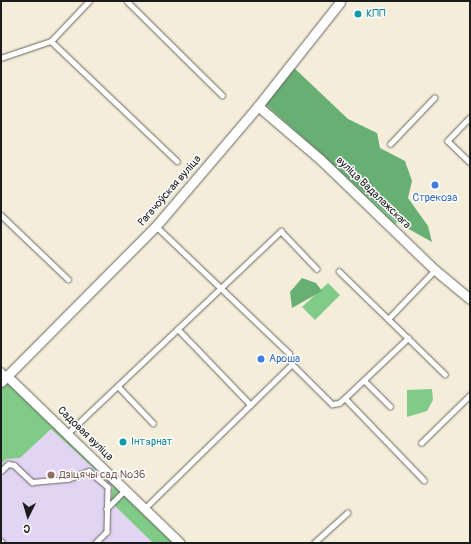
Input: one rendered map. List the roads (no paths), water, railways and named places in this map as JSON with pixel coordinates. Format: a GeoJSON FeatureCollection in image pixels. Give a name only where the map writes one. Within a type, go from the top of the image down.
{"type":"FeatureCollection","features":[{"type":"Feature","properties":{"kind":"street","name":"Рагачоўская вуліца"},"geometry":{"type":"LineString","coordinates":[[3,376],[156,226],[258,106],[340,1]]}},
{"type":"Feature","properties":{"kind":"street","name":"вуліца Вадалажскага"},"geometry":{"type":"LineString","coordinates":[[258,106],[321,160],[435,270],[470,299]]}},
{"type":"Feature","properties":{"kind":"street","name":"Садовая вуліца"},"geometry":{"type":"LineString","coordinates":[[3,376],[67,434],[180,543]]}},
{"type":"Feature","properties":{"kind":"lane"},"geometry":{"type":"LineString","coordinates":[[1,58],[51,41],[89,1]]}},
{"type":"Feature","properties":{"kind":"lane"},"geometry":{"type":"LineString","coordinates":[[127,1],[222,95]]}},
{"type":"Feature","properties":{"kind":"lane"},"geometry":{"type":"LineString","coordinates":[[51,41],[177,161]]}},
{"type":"Feature","properties":{"kind":"lane"},"geometry":{"type":"LineString","coordinates":[[390,144],[434,98]]}},
{"type":"Feature","properties":{"kind":"lane"},"geometry":{"type":"LineString","coordinates":[[470,118],[448,141],[470,162]]}},
{"type":"Feature","properties":{"kind":"lane"},"geometry":{"type":"LineString","coordinates":[[1,215],[68,279]]}},
{"type":"Feature","properties":{"kind":"lane"},"geometry":{"type":"LineString","coordinates":[[156,226],[289,353],[292,364],[327,401],[336,404],[345,398],[408,338]]}},
{"type":"Feature","properties":{"kind":"lane"},"geometry":{"type":"LineString","coordinates":[[67,434],[281,231],[317,269]]}},
{"type":"Feature","properties":{"kind":"lane"},"geometry":{"type":"LineString","coordinates":[[388,319],[435,270]]}},
{"type":"Feature","properties":{"kind":"lane"},"geometry":{"type":"LineString","coordinates":[[339,271],[445,374]]}},
{"type":"Feature","properties":{"kind":"lane"},"geometry":{"type":"LineString","coordinates":[[178,329],[251,405]]}},
{"type":"Feature","properties":{"kind":"lane"},"geometry":{"type":"LineString","coordinates":[[144,509],[292,364]]}},
{"type":"Feature","properties":{"kind":"lane"},"geometry":{"type":"LineString","coordinates":[[364,380],[390,406]]}},
{"type":"Feature","properties":{"kind":"lane"},"geometry":{"type":"LineString","coordinates":[[118,386],[153,423]]}},
{"type":"Feature","properties":{"kind":"lane"},"geometry":{"type":"LineString","coordinates":[[421,443],[470,396]]}},
{"type":"Feature","properties":{"kind":"lane"},"geometry":{"type":"LineString","coordinates":[[345,398],[424,480]]}},
{"type":"Feature","properties":{"kind":"lane"},"geometry":{"type":"LineString","coordinates":[[1,471],[8,464],[14,465],[32,482],[68,479],[89,470],[108,487],[106,509],[108,532],[96,543]]}},
{"type":"Feature","properties":{"kind":"lane"},"geometry":{"type":"LineString","coordinates":[[106,509],[125,490]]}},
{"type":"Feature","properties":{"kind":"lane"},"geometry":{"type":"LineString","coordinates":[[314,543],[347,513]]}},
{"type":"Feature","properties":{"kind":"place","name":"КПП"},"geometry":{"type":"Point","coordinates":[358,14]}},
{"type":"Feature","properties":{"kind":"place","name":"Стрекоза"},"geometry":{"type":"Point","coordinates":[435,185]}},
{"type":"Feature","properties":{"kind":"place","name":"Ароша"},"geometry":{"type":"Point","coordinates":[261,359]}},
{"type":"Feature","properties":{"kind":"place","name":"Інтэрнат"},"geometry":{"type":"Point","coordinates":[123,442]}},
{"type":"Feature","properties":{"kind":"place","name":"Дзіцячы сад №36"},"geometry":{"type":"Point","coordinates":[51,475]}}]}
